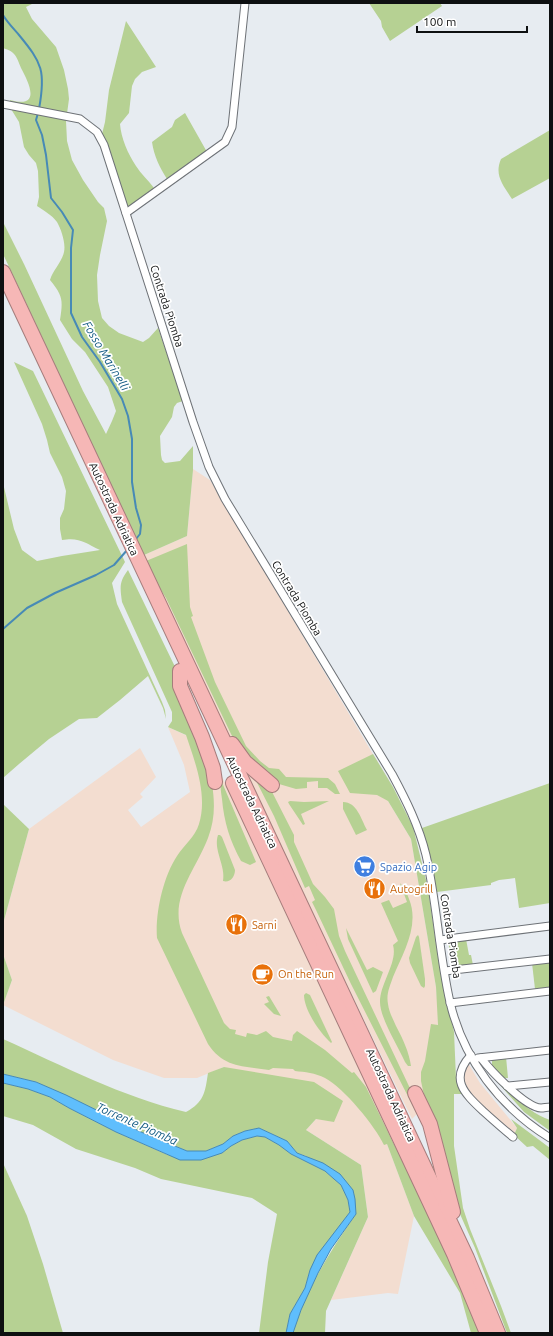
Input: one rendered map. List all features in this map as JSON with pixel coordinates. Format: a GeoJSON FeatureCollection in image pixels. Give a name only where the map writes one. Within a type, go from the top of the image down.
{"type":"FeatureCollection","features":[{"type":"Feature","properties":{"kind":"highway","name":"Autostrada Adriatica"},"geometry":{"type":"LineString","coordinates":[[3,272],[150,607],[465,1279],[487,1333]]}},
{"type":"Feature","properties":{"kind":"highway","name":"Autostrada Adriatica"},"geometry":{"type":"LineString","coordinates":[[3,294],[150,584],[467,1258],[498,1333]]}},
{"type":"Feature","properties":{"kind":"highway"},"geometry":{"type":"LineString","coordinates":[[180,671],[180,686],[202,737],[213,768],[215,782]]}},
{"type":"Feature","properties":{"kind":"highway"},"geometry":{"type":"LineString","coordinates":[[201,695],[210,699],[228,738],[239,755],[272,785]]}},
{"type":"Feature","properties":{"kind":"highway"},"geometry":{"type":"LineString","coordinates":[[363,1080],[373,1096],[409,1170],[418,1178]]}},
{"type":"Feature","properties":{"kind":"highway"},"geometry":{"type":"LineString","coordinates":[[415,1093],[430,1124],[451,1207],[470,1250],[467,1258]]}},
{"type":"Feature","properties":{"kind":"street"},"geometry":{"type":"LineString","coordinates":[[126,213],[225,142],[232,127],[245,3]]}},
{"type":"Feature","properties":{"kind":"street","name":"Contrada Piomba"},"geometry":{"type":"LineString","coordinates":[[3,104],[80,119],[97,132],[104,145],[159,318],[209,467],[225,499],[392,774],[418,828],[430,873],[450,1002],[459,1031],[488,1084],[515,1112],[534,1128],[550,1138]]}},
{"type":"Feature","properties":{"kind":"street"},"geometry":{"type":"LineString","coordinates":[[440,940],[550,926]]}},
{"type":"Feature","properties":{"kind":"street"},"geometry":{"type":"LineString","coordinates":[[445,971],[550,959]]}},
{"type":"Feature","properties":{"kind":"street"},"geometry":{"type":"LineString","coordinates":[[450,1002],[550,991]]}},
{"type":"Feature","properties":{"kind":"street"},"geometry":{"type":"LineString","coordinates":[[513,1137],[470,1099],[461,1087],[460,1076],[462,1068],[466,1061],[472,1057],[481,1058],[550,1050]]}},
{"type":"Feature","properties":{"kind":"street"},"geometry":{"type":"LineString","coordinates":[[481,1058],[507,1086],[530,1103],[539,1108],[550,1107]]}},
{"type":"Feature","properties":{"kind":"street"},"geometry":{"type":"LineString","coordinates":[[507,1086],[550,1082]]}},
{"type":"Feature","properties":{"kind":"shaded area"},"geometry":{"type":"Polygon","coordinates":[[[193,469],[210,480],[389,781],[388,801],[411,839],[436,987],[438,1010],[437,1094],[412,1119],[237,758],[144,555],[187,536],[193,469]]]}},
{"type":"Feature","properties":{"kind":"shaded area"},"geometry":{"type":"Polygon","coordinates":[[[168,727],[207,745],[393,1137],[387,1144],[414,1216],[398,1294],[388,1293],[331,1300],[368,1217],[361,1165],[306,1130],[316,1119],[224,1067],[197,1078],[164,1078],[113,1060],[3,1005],[12,980],[3,954],[3,924],[29,829],[140,748],[156,777],[140,794],[143,797],[128,810],[141,827],[190,792],[184,765],[168,727]]]}},
{"type":"Feature","properties":{"kind":"shaded area"},"geometry":{"type":"Polygon","coordinates":[[[468,1063],[480,1083],[517,1128],[514,1135],[475,1100],[466,1089],[463,1081],[464,1069],[468,1063]]]}},
{"type":"Feature","properties":{"kind":"green space"},"geometry":{"type":"Polygon","coordinates":[[[3,3],[32,3],[26,7],[32,19],[56,47],[64,70],[69,99],[66,121],[67,141],[72,160],[83,180],[104,208],[107,221],[97,275],[98,301],[102,318],[109,326],[119,333],[143,342],[158,328],[183,401],[177,403],[174,407],[172,417],[160,436],[161,455],[162,460],[165,463],[180,461],[193,446],[193,470],[187,536],[144,555],[3,254],[3,222],[83,391],[106,434],[116,411],[108,387],[85,352],[72,339],[60,320],[62,303],[60,294],[50,280],[63,256],[64,240],[62,232],[55,219],[37,206],[39,197],[38,171],[36,163],[24,147],[19,122],[11,109],[10,100],[20,102],[26,101],[30,98],[30,93],[27,81],[16,57],[12,52],[3,48],[3,3]]]}},
{"type":"Feature","properties":{"kind":"green space"},"geometry":{"type":"Polygon","coordinates":[[[369,3],[440,3],[442,6],[390,41],[382,27],[381,21],[369,3]]]}},
{"type":"Feature","properties":{"kind":"green space"},"geometry":{"type":"Polygon","coordinates":[[[126,21],[156,67],[142,72],[135,79],[132,86],[129,113],[120,124],[123,140],[130,156],[138,169],[154,188],[128,208],[106,140],[102,134],[109,90],[126,21]]]}},
{"type":"Feature","properties":{"kind":"green space"},"geometry":{"type":"Polygon","coordinates":[[[185,113],[207,152],[167,179],[158,162],[152,142],[172,127],[175,120],[185,113]]]}},
{"type":"Feature","properties":{"kind":"green space"},"geometry":{"type":"Polygon","coordinates":[[[550,130],[550,178],[512,199],[500,180],[498,170],[501,159],[550,130]]]}},
{"type":"Feature","properties":{"kind":"green space"},"geometry":{"type":"Polygon","coordinates":[[[14,362],[33,371],[125,562],[112,583],[117,604],[162,702],[166,719],[163,708],[148,676],[97,718],[79,719],[49,739],[3,778],[3,483],[14,529],[22,550],[37,561],[100,550],[78,540],[62,540],[60,518],[64,509],[66,491],[62,477],[50,453],[42,424],[14,362]]]}},
{"type":"Feature","properties":{"kind":"green space"},"geometry":{"type":"Polygon","coordinates":[[[187,544],[190,607],[193,616],[191,617],[215,682],[246,746],[269,768],[279,769],[286,777],[328,778],[335,784],[340,794],[335,794],[327,788],[318,788],[318,781],[307,782],[307,788],[296,789],[279,784],[239,749],[166,598],[146,561],[187,544]]]}},
{"type":"Feature","properties":{"kind":"green space"},"geometry":{"type":"Polygon","coordinates":[[[128,570],[179,675],[212,784],[214,811],[212,825],[203,850],[181,896],[179,920],[182,933],[224,1023],[230,1029],[236,1030],[235,1034],[246,1037],[247,1033],[257,1035],[266,1031],[273,1037],[292,1041],[293,1035],[297,1031],[325,1050],[352,1073],[354,1072],[366,1087],[453,1265],[480,1333],[471,1333],[460,1293],[414,1216],[387,1144],[384,1145],[374,1128],[358,1108],[333,1083],[321,1076],[295,1071],[293,1069],[273,1068],[269,1070],[242,1066],[227,1062],[221,1058],[208,1044],[157,938],[157,918],[164,885],[177,856],[197,829],[202,802],[199,779],[186,735],[168,727],[172,721],[172,712],[122,602],[121,585],[128,570]]]}},
{"type":"Feature","properties":{"kind":"green space"},"geometry":{"type":"Polygon","coordinates":[[[373,754],[393,787],[413,827],[428,888],[438,958],[454,1032],[456,1078],[463,1094],[454,1094],[454,1146],[463,1208],[511,1333],[507,1333],[475,1248],[456,1205],[425,1100],[421,1081],[421,1072],[425,1061],[431,1024],[438,1025],[436,987],[411,839],[388,801],[377,795],[350,793],[338,771],[373,754]]]}},
{"type":"Feature","properties":{"kind":"green space"},"geometry":{"type":"Polygon","coordinates":[[[250,769],[268,784],[294,835],[294,842],[313,884],[334,909],[339,936],[345,951],[425,1120],[425,1130],[351,984],[312,902],[315,900],[309,886],[305,888],[274,816],[250,769]]]}},
{"type":"Feature","properties":{"kind":"green space"},"geometry":{"type":"Polygon","coordinates":[[[221,780],[256,862],[250,865],[241,861],[231,839],[224,816],[221,780]]]}},
{"type":"Feature","properties":{"kind":"green space"},"geometry":{"type":"Polygon","coordinates":[[[550,783],[550,903],[519,908],[515,878],[499,880],[491,883],[491,885],[437,892],[428,848],[422,828],[550,783]]]}},
{"type":"Feature","properties":{"kind":"green space"},"geometry":{"type":"Polygon","coordinates":[[[329,801],[301,814],[305,824],[303,825],[289,804],[288,802],[329,801]]]}},
{"type":"Feature","properties":{"kind":"green space"},"geometry":{"type":"Polygon","coordinates":[[[343,802],[352,805],[355,808],[367,830],[356,835],[343,809],[343,802]]]}},
{"type":"Feature","properties":{"kind":"green space"},"geometry":{"type":"Polygon","coordinates":[[[3,804],[29,829],[3,924],[3,804]]]}},
{"type":"Feature","properties":{"kind":"green space"},"geometry":{"type":"Polygon","coordinates":[[[218,835],[222,837],[235,870],[233,877],[228,881],[223,881],[223,870],[217,846],[218,835]]]}},
{"type":"Feature","properties":{"kind":"green space"},"geometry":{"type":"Polygon","coordinates":[[[400,883],[409,899],[413,919],[409,939],[393,977],[388,993],[388,1000],[390,1013],[409,1056],[411,1066],[408,1066],[405,1062],[390,1032],[383,1016],[380,1002],[383,987],[393,958],[393,945],[398,941],[381,903],[389,900],[393,908],[407,902],[400,883]]]}},
{"type":"Feature","properties":{"kind":"green space"},"geometry":{"type":"Polygon","coordinates":[[[346,928],[367,970],[373,967],[383,972],[376,991],[373,993],[348,939],[346,928]]]}},
{"type":"Feature","properties":{"kind":"green space"},"geometry":{"type":"Polygon","coordinates":[[[418,935],[425,979],[424,988],[421,986],[409,958],[418,935]]]}},
{"type":"Feature","properties":{"kind":"green space"},"geometry":{"type":"Polygon","coordinates":[[[466,939],[469,955],[471,955],[473,965],[452,967],[448,940],[466,939]]]}},
{"type":"Feature","properties":{"kind":"green space"},"geometry":{"type":"Polygon","coordinates":[[[3,954],[12,980],[3,1005],[3,954]]]}},
{"type":"Feature","properties":{"kind":"green space"},"geometry":{"type":"Polygon","coordinates":[[[550,961],[550,987],[535,989],[532,963],[550,961]]]}},
{"type":"Feature","properties":{"kind":"green space"},"geometry":{"type":"Polygon","coordinates":[[[306,993],[310,995],[332,1042],[331,1043],[322,1033],[310,1014],[305,1001],[304,995],[306,993]]]}},
{"type":"Feature","properties":{"kind":"green space"},"geometry":{"type":"Polygon","coordinates":[[[269,996],[281,1016],[274,1014],[264,1004],[269,1002],[266,997],[269,996]]]}},
{"type":"Feature","properties":{"kind":"green space"},"geometry":{"type":"Polygon","coordinates":[[[3,1039],[70,1070],[116,1089],[162,1106],[186,1112],[197,1104],[203,1096],[208,1073],[224,1067],[314,1082],[343,1101],[334,1122],[316,1119],[306,1130],[361,1165],[368,1217],[326,1311],[325,1333],[293,1333],[298,1317],[312,1286],[337,1242],[356,1214],[353,1190],[306,1156],[297,1153],[287,1141],[259,1128],[245,1131],[233,1136],[223,1144],[206,1151],[187,1151],[141,1132],[36,1082],[3,1074],[3,1039]]]}},
{"type":"Feature","properties":{"kind":"green space"},"geometry":{"type":"Polygon","coordinates":[[[506,1057],[508,1078],[503,1078],[492,1066],[492,1058],[506,1057]]]}},
{"type":"Feature","properties":{"kind":"green space"},"geometry":{"type":"Polygon","coordinates":[[[485,1068],[524,1105],[550,1120],[550,1131],[524,1112],[485,1068]]]}},
{"type":"Feature","properties":{"kind":"green space"},"geometry":{"type":"Polygon","coordinates":[[[3,1083],[28,1089],[50,1097],[116,1132],[168,1155],[222,1153],[242,1140],[257,1136],[265,1137],[291,1154],[325,1171],[341,1185],[348,1200],[350,1212],[310,1270],[305,1288],[290,1314],[286,1333],[259,1333],[268,1262],[277,1214],[252,1198],[161,1179],[135,1168],[76,1149],[33,1125],[3,1116],[3,1083]]]}},
{"type":"Feature","properties":{"kind":"green space"},"geometry":{"type":"Polygon","coordinates":[[[511,1119],[550,1148],[550,1160],[533,1146],[527,1147],[514,1135],[517,1128],[511,1119]]]}},
{"type":"Feature","properties":{"kind":"green space"},"geometry":{"type":"Polygon","coordinates":[[[3,1163],[27,1216],[63,1333],[3,1333],[3,1163]]]}},
{"type":"Feature","properties":{"kind":"water"},"geometry":{"type":"Polygon","coordinates":[[[3,1074],[36,1082],[141,1132],[187,1151],[206,1151],[223,1144],[233,1136],[245,1131],[259,1128],[287,1141],[297,1153],[323,1163],[340,1174],[353,1190],[356,1214],[331,1249],[318,1273],[301,1310],[293,1333],[286,1333],[290,1314],[305,1288],[310,1270],[317,1255],[350,1212],[348,1200],[341,1185],[325,1171],[291,1154],[265,1137],[257,1136],[242,1140],[222,1153],[201,1160],[180,1160],[116,1132],[50,1097],[28,1089],[3,1083],[3,1074]]]}},
{"type":"Feature","properties":{"kind":"waterway","name":"Fosso Marinelli"},"geometry":{"type":"LineString","coordinates":[[3,15],[33,53],[40,68],[42,85],[39,109]]}},
{"type":"Feature","properties":{"kind":"waterway","name":"Fosso Marinelli"},"geometry":{"type":"LineString","coordinates":[[38,113],[36,120],[42,135],[46,155],[51,198],[73,230],[71,248],[71,313],[82,337],[100,362],[122,399],[128,416],[132,439],[132,482],[136,508],[141,525],[140,534],[136,539]]}},
{"type":"Feature","properties":{"kind":"waterway","name":"Fosso Marinelli"},"geometry":{"type":"LineString","coordinates":[[3,629],[27,608],[114,565],[128,549]]}},
{"type":"Feature","properties":{"kind":"place","name":"Spazio Agip"},"geometry":{"type":"Point","coordinates":[365,867]}},
{"type":"Feature","properties":{"kind":"place","name":"Autogrill"},"geometry":{"type":"Point","coordinates":[375,889]}},
{"type":"Feature","properties":{"kind":"place","name":"Sarni"},"geometry":{"type":"Point","coordinates":[236,925]}},
{"type":"Feature","properties":{"kind":"place","name":"On the Run"},"geometry":{"type":"Point","coordinates":[262,974]}},
{"type":"Feature","properties":{"kind":"water label","name":"Torrente Piomba"},"geometry":{"type":"Point","coordinates":[137,1124]}}]}
